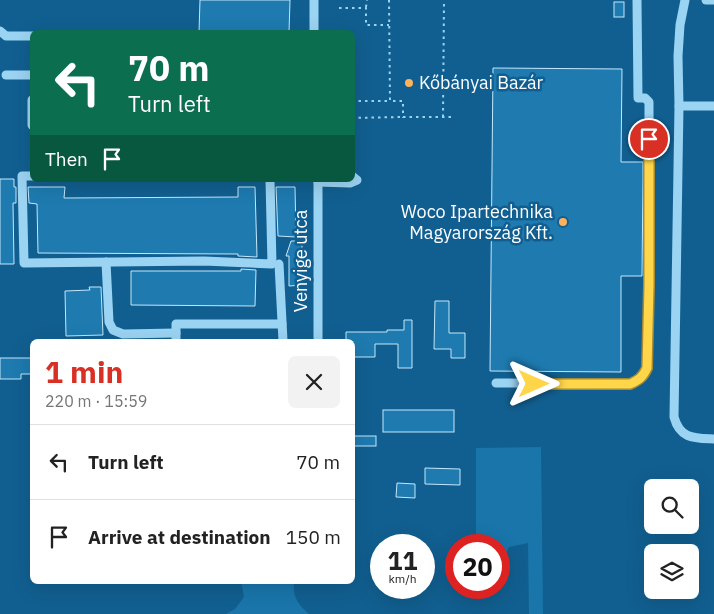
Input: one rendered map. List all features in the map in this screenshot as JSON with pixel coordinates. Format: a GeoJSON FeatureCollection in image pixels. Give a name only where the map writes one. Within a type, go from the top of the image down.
{"type":"FeatureCollection","features":[{"type":"Feature","properties":{"kind":"street"},"geometry":{"type":"LineString","coordinates":[[314,0],[314,30]]}},
{"type":"Feature","properties":{"kind":"street"},"geometry":{"type":"LineString","coordinates":[[496,383],[630,384],[644,376],[647,368],[649,102],[645,98],[638,98],[637,0]]}},
{"type":"Feature","properties":{"kind":"street"},"geometry":{"type":"LineString","coordinates":[[685,0],[680,25],[679,48],[674,417],[677,427],[684,434],[693,438],[714,439]]}},
{"type":"Feature","properties":{"kind":"street"},"geometry":{"type":"LineString","coordinates":[[706,0],[714,0]]}},
{"type":"Feature","properties":{"kind":"street"},"geometry":{"type":"LineString","coordinates":[[0,31],[6,36],[30,38]]}},
{"type":"Feature","properties":{"kind":"street"},"geometry":{"type":"LineString","coordinates":[[6,75],[30,75]]}},
{"type":"Feature","properties":{"kind":"street"},"geometry":{"type":"LineString","coordinates":[[679,106],[714,106]]}},
{"type":"Feature","properties":{"kind":"street"},"geometry":{"type":"LineString","coordinates":[[30,176],[22,176],[24,262],[204,261],[272,264],[270,182]]}},
{"type":"Feature","properties":{"kind":"street","name":"Venyige utca"},"geometry":{"type":"LineString","coordinates":[[318,182],[318,339]]}},
{"type":"Feature","properties":{"kind":"street"},"geometry":{"type":"LineString","coordinates":[[334,182],[352,182]]}},
{"type":"Feature","properties":{"kind":"street"},"geometry":{"type":"LineString","coordinates":[[106,262],[109,322],[114,330],[123,334],[176,337],[176,324],[282,324]]}},
{"type":"Feature","properties":{"kind":"street"},"geometry":{"type":"LineString","coordinates":[[279,264],[283,339]]}},
{"type":"Feature","properties":{"kind":"path"},"geometry":{"type":"LineString","coordinates":[[367,0],[366,25],[389,25]]}},
{"type":"Feature","properties":{"kind":"path"},"geometry":{"type":"LineString","coordinates":[[389,0],[390,101]]}},
{"type":"Feature","properties":{"kind":"path"},"geometry":{"type":"LineString","coordinates":[[443,117],[444,0]]}},
{"type":"Feature","properties":{"kind":"path"},"geometry":{"type":"LineString","coordinates":[[339,8],[366,8]]}},
{"type":"Feature","properties":{"kind":"path"},"geometry":{"type":"LineString","coordinates":[[355,101],[403,101],[403,117]]}},
{"type":"Feature","properties":{"kind":"path"},"geometry":{"type":"LineString","coordinates":[[355,118],[455,116]]}},
{"type":"Feature","properties":{"kind":"shaded area"},"geometry":{"type":"Polygon","coordinates":[[[541,447],[543,614],[529,614],[528,543],[510,547],[510,534],[476,534],[476,448],[541,447]]]}},
{"type":"Feature","properties":{"kind":"shaded area"},"geometry":{"type":"Polygon","coordinates":[[[242,584],[294,584],[297,600],[301,607],[309,614],[226,614],[235,609],[244,597],[242,584]]]}},
{"type":"Feature","properties":{"kind":"building"},"geometry":{"type":"Polygon","coordinates":[[[200,0],[290,0],[289,30],[199,30],[200,0]]]}},
{"type":"Feature","properties":{"kind":"building"},"geometry":{"type":"Polygon","coordinates":[[[614,2],[624,2],[624,17],[614,17],[614,2]]]}},
{"type":"Feature","properties":{"kind":"building"},"geometry":{"type":"Polygon","coordinates":[[[493,68],[622,69],[621,162],[643,162],[643,178],[642,276],[621,276],[621,372],[490,371],[493,68]]]}},
{"type":"Feature","properties":{"kind":"building"},"geometry":{"type":"Polygon","coordinates":[[[0,179],[14,179],[14,187],[16,187],[16,203],[13,203],[14,264],[0,264],[0,179]]]}},
{"type":"Feature","properties":{"kind":"building"},"geometry":{"type":"Polygon","coordinates":[[[28,187],[65,187],[64,198],[238,197],[238,187],[255,187],[257,257],[238,256],[238,254],[38,253],[37,204],[29,203],[28,187]]]}},
{"type":"Feature","properties":{"kind":"building"},"geometry":{"type":"Polygon","coordinates":[[[276,187],[295,187],[296,237],[278,236],[276,187]]]}},
{"type":"Feature","properties":{"kind":"building"},"geometry":{"type":"Polygon","coordinates":[[[291,241],[302,241],[302,285],[289,286],[289,256],[286,256],[291,241]]]}},
{"type":"Feature","properties":{"kind":"building"},"geometry":{"type":"Polygon","coordinates":[[[241,269],[256,270],[255,306],[131,305],[131,271],[241,271],[241,269]]]}},
{"type":"Feature","properties":{"kind":"building"},"geometry":{"type":"Polygon","coordinates":[[[89,287],[101,287],[103,335],[66,336],[65,291],[90,290],[89,287]]]}},
{"type":"Feature","properties":{"kind":"building"},"geometry":{"type":"Polygon","coordinates":[[[435,301],[449,301],[449,333],[465,333],[465,358],[451,358],[451,349],[434,349],[435,301]]]}},
{"type":"Feature","properties":{"kind":"building"},"geometry":{"type":"Polygon","coordinates":[[[404,320],[412,320],[412,368],[398,368],[398,344],[375,344],[375,357],[355,357],[355,339],[346,339],[346,332],[404,330],[404,320]]]}},
{"type":"Feature","properties":{"kind":"building"},"geometry":{"type":"Polygon","coordinates":[[[0,358],[30,358],[30,374],[21,374],[21,379],[0,379],[0,358]]]}},
{"type":"Feature","properties":{"kind":"building"},"geometry":{"type":"Polygon","coordinates":[[[383,410],[454,410],[454,432],[383,432],[383,410]]]}},
{"type":"Feature","properties":{"kind":"building"},"geometry":{"type":"Polygon","coordinates":[[[355,436],[376,436],[376,446],[355,446],[355,436]]]}},
{"type":"Feature","properties":{"kind":"building"},"geometry":{"type":"Polygon","coordinates":[[[425,468],[460,469],[460,485],[425,484],[425,468]]]}},
{"type":"Feature","properties":{"kind":"building"},"geometry":{"type":"Polygon","coordinates":[[[397,483],[415,484],[415,498],[396,497],[397,483]]]}},
{"type":"Feature","properties":{"kind":"place","name":"Kőbányai Bazár"},"geometry":{"type":"Point","coordinates":[409,83]}},
{"type":"Feature","properties":{"kind":"place","name":"Woco Ipartechnika Magyarország Kft."},"geometry":{"type":"Point","coordinates":[563,222]}},
{"type":"Feature","properties":{"kind":"route"},"geometry":{"type":"LineString","coordinates":[[534,384],[630,384],[644,376],[647,368],[649,285],[649,139]]}}]}
